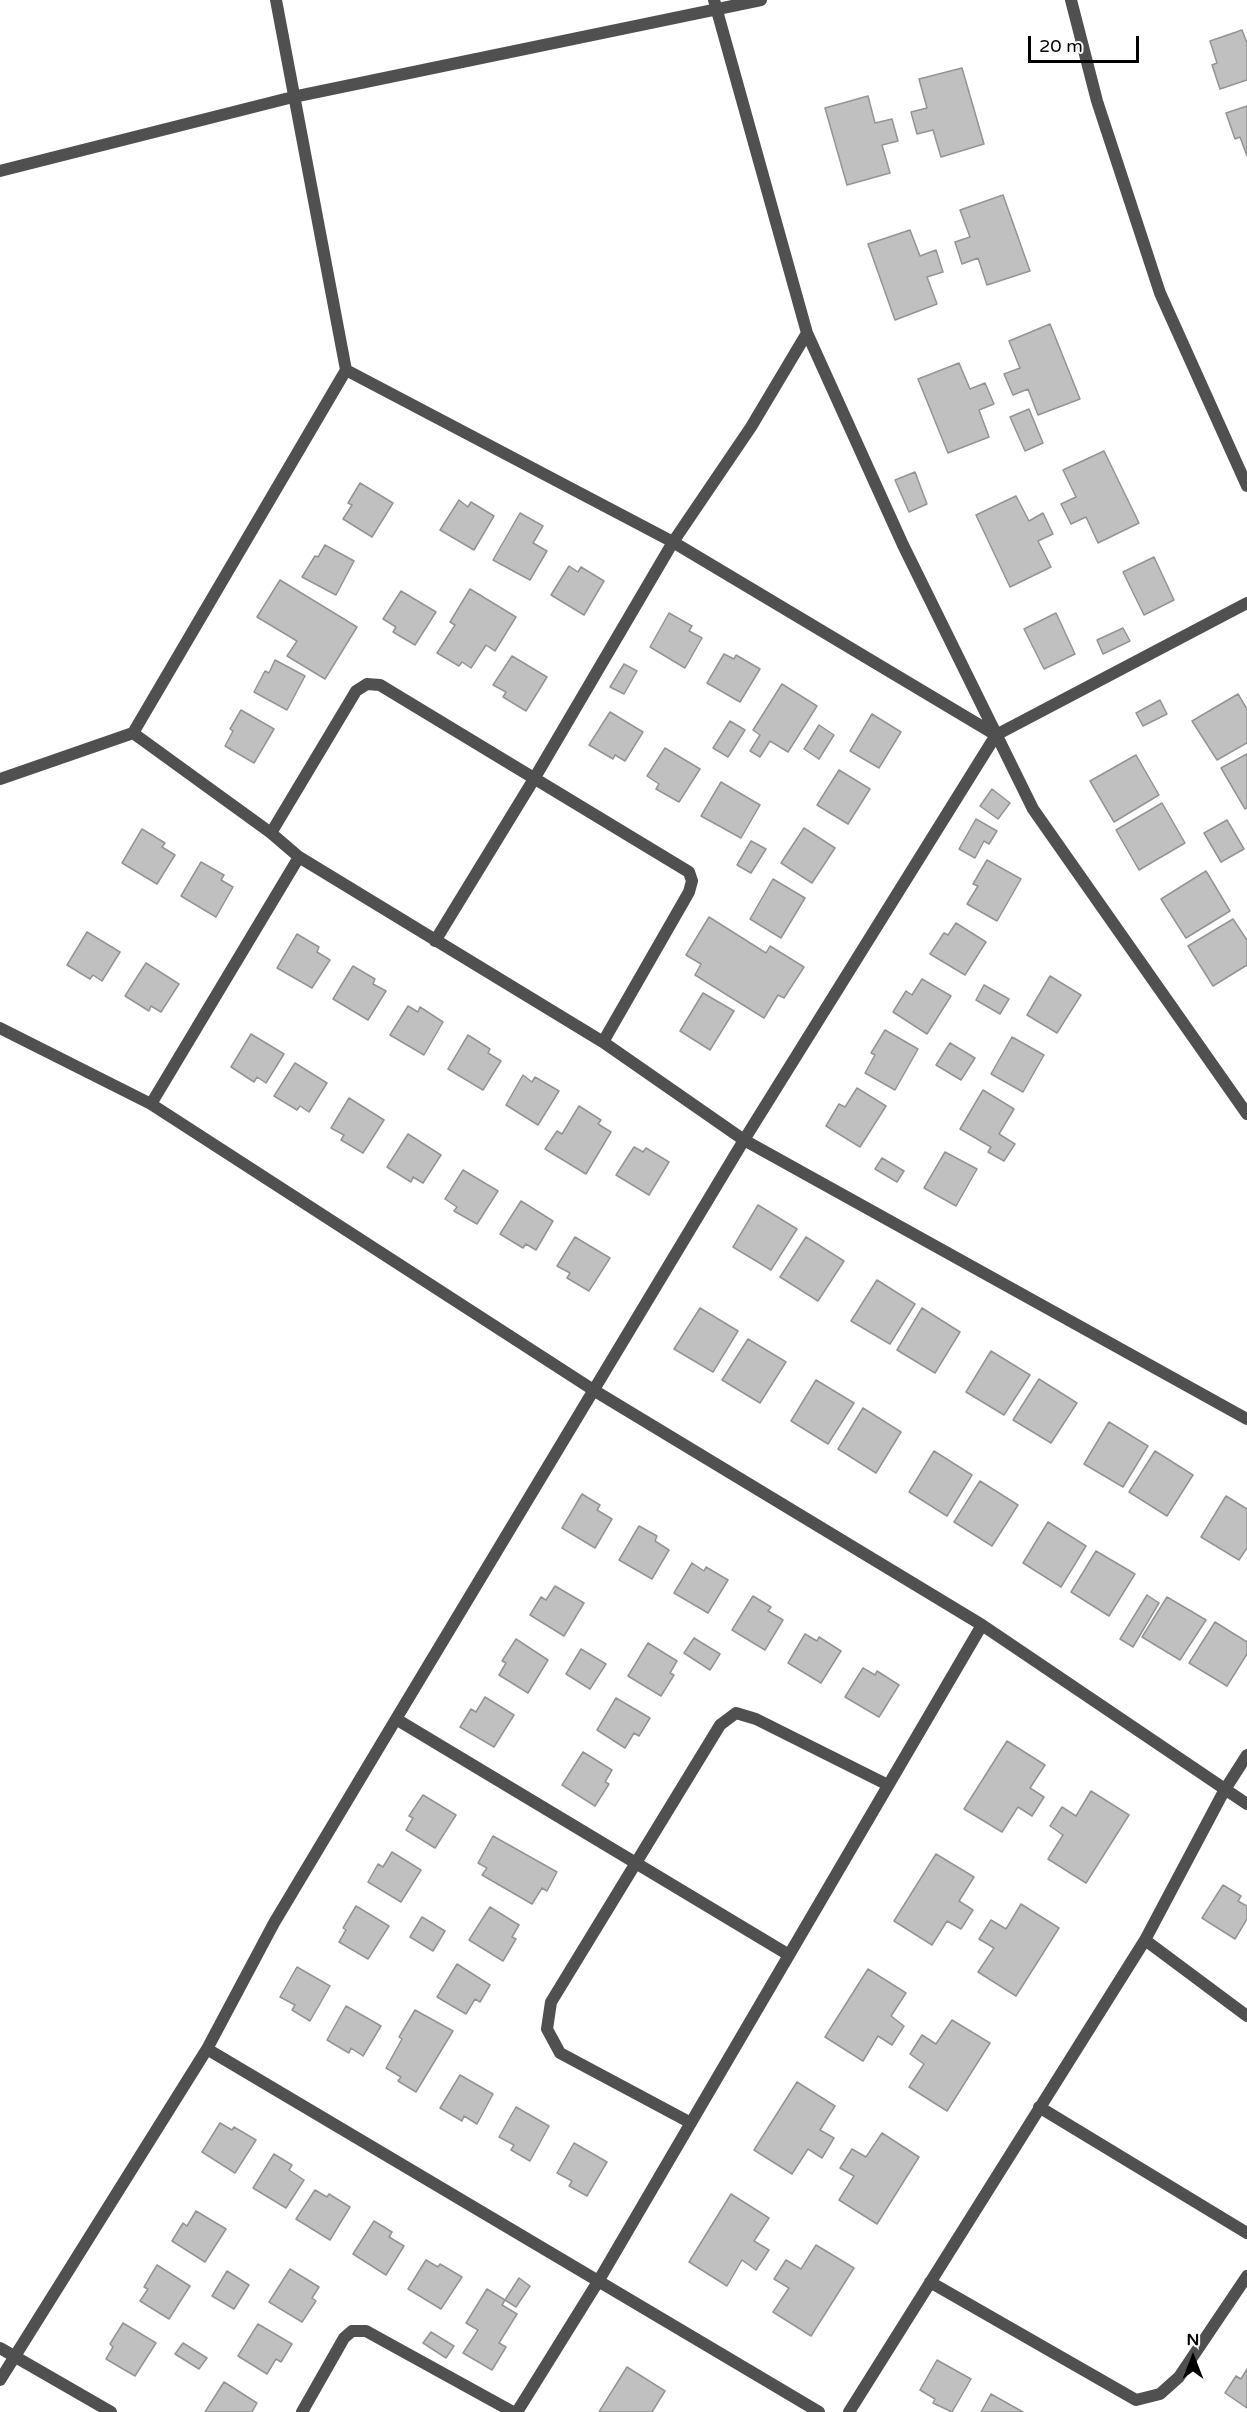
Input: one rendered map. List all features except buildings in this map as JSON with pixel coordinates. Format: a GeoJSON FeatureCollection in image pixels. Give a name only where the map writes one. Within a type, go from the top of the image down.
{"type":"FeatureCollection","features":[{"type":"Feature","properties":{"kind":"street"},"geometry":{"type":"LineString","coordinates":[[0,779],[133,733],[346,370],[276,0]]}},
{"type":"Feature","properties":{"kind":"street"},"geometry":{"type":"LineString","coordinates":[[0,171],[293,97],[715,5],[761,0]]}},
{"type":"Feature","properties":{"kind":"street"},"geometry":{"type":"LineString","coordinates":[[1071,0],[1097,101],[1160,293],[1247,486]]}},
{"type":"Feature","properties":{"kind":"street"},"geometry":{"type":"LineString","coordinates":[[715,5],[807,333],[903,545],[1033,809],[1247,1114]]}},
{"type":"Feature","properties":{"kind":"street"},"geometry":{"type":"LineString","coordinates":[[435,941],[534,779],[673,542],[751,427],[807,333]]}},
{"type":"Feature","properties":{"kind":"street"},"geometry":{"type":"LineString","coordinates":[[346,370],[673,542],[996,735]]}},
{"type":"Feature","properties":{"kind":"street"},"geometry":{"type":"LineString","coordinates":[[0,2380],[207,2049],[274,1923],[744,1140],[996,735],[1247,603]]}},
{"type":"Feature","properties":{"kind":"street"},"geometry":{"type":"LineString","coordinates":[[271,833],[356,690],[367,684],[380,685],[689,872],[692,881],[689,892],[603,1042]]}},
{"type":"Feature","properties":{"kind":"street"},"geometry":{"type":"LineString","coordinates":[[133,733],[271,833],[299,857],[603,1042],[744,1140],[1247,1419]]}},
{"type":"Feature","properties":{"kind":"street"},"geometry":{"type":"LineString","coordinates":[[151,1104],[299,857]]}},
{"type":"Feature","properties":{"kind":"street"},"geometry":{"type":"LineString","coordinates":[[0,1028],[151,1104],[595,1391],[982,1625],[1224,1791],[1247,1804]]}},
{"type":"Feature","properties":{"kind":"street"},"geometry":{"type":"LineString","coordinates":[[302,2412],[344,2338],[352,2331],[366,2331],[515,2412],[599,2280],[982,1625]]}},
{"type":"Feature","properties":{"kind":"street"},"geometry":{"type":"LineString","coordinates":[[691,2122],[560,2053],[547,2029],[551,2002],[634,1862],[720,1725],[736,1713],[756,1719],[888,1785]]}},
{"type":"Feature","properties":{"kind":"street"},"geometry":{"type":"LineString","coordinates":[[396,1719],[789,1955]]}},
{"type":"Feature","properties":{"kind":"street"},"geometry":{"type":"LineString","coordinates":[[849,2412],[1145,1940],[1224,1791],[1247,1755]]}},
{"type":"Feature","properties":{"kind":"street"},"geometry":{"type":"LineString","coordinates":[[1145,1940],[1247,2016]]}},
{"type":"Feature","properties":{"kind":"street"},"geometry":{"type":"LineString","coordinates":[[207,2049],[819,2412]]}},
{"type":"Feature","properties":{"kind":"street"},"geometry":{"type":"LineString","coordinates":[[1039,2107],[1247,2234]]}},
{"type":"Feature","properties":{"kind":"street"},"geometry":{"type":"LineString","coordinates":[[930,2282],[1136,2400],[1160,2394],[1179,2377],[1247,2276]]}},
{"type":"Feature","properties":{"kind":"street"},"geometry":{"type":"LineString","coordinates":[[0,2348],[111,2412]]}}]}
